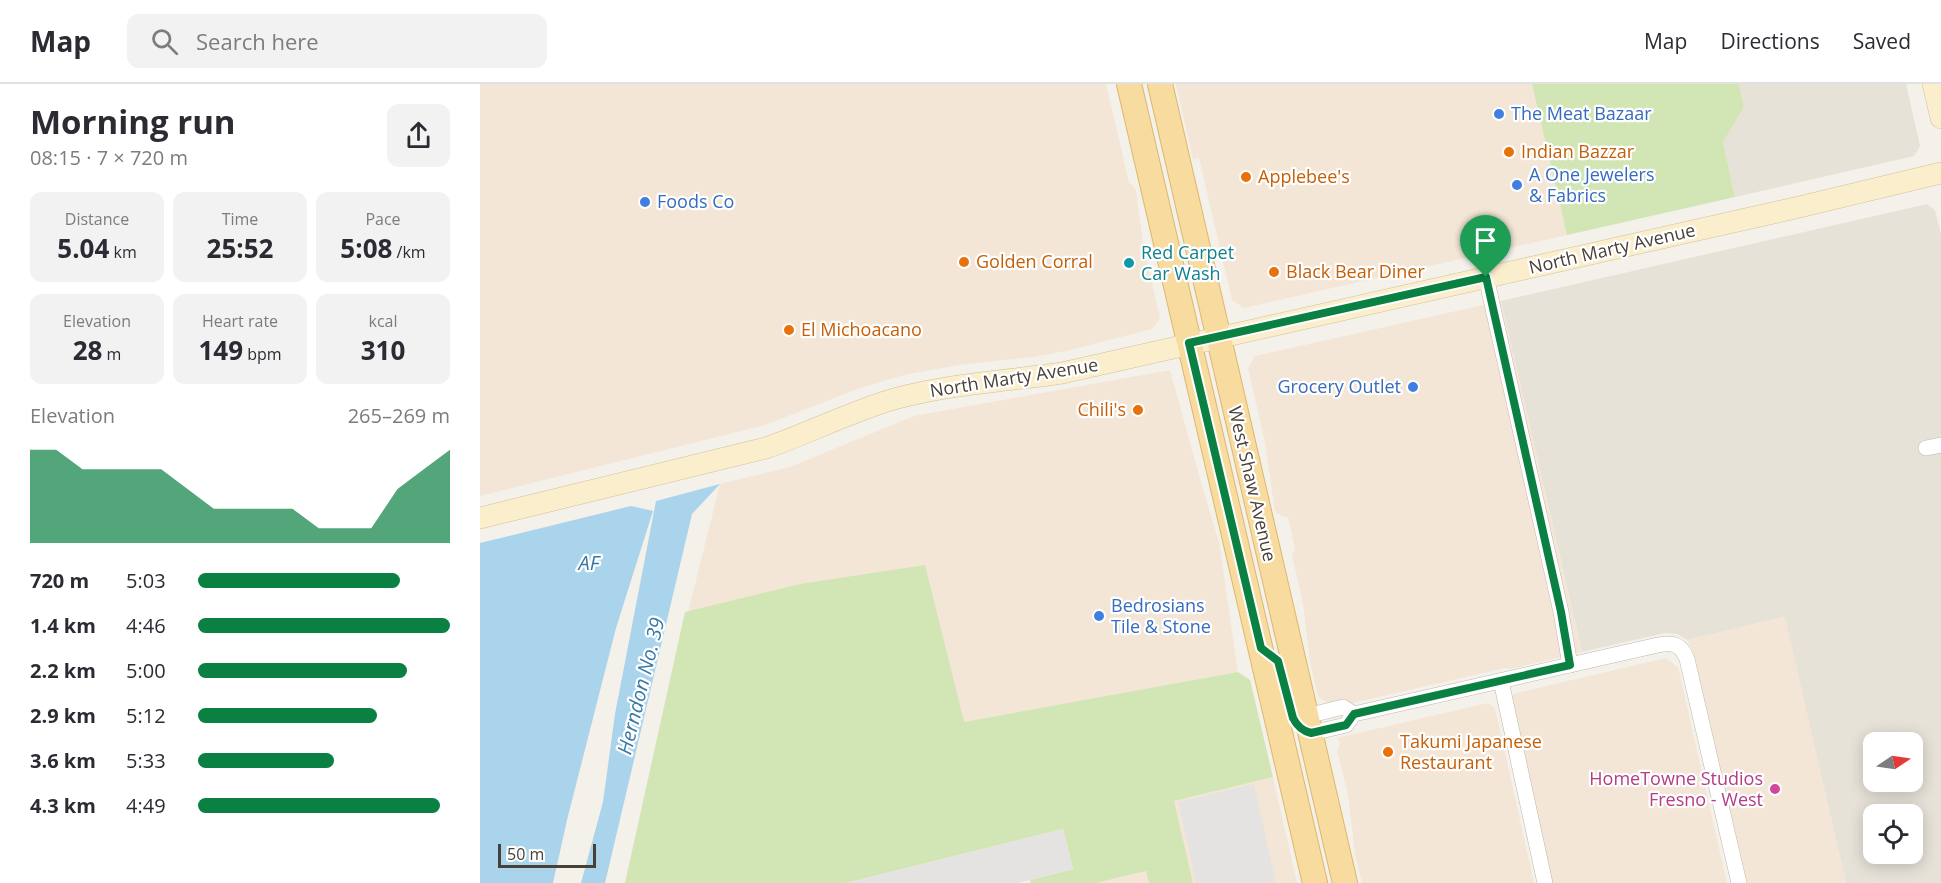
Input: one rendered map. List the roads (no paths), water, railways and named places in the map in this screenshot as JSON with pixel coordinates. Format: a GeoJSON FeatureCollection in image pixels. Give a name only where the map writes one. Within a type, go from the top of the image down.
{"type":"FeatureCollection","features":[{"type":"Feature","properties":{"kind":"main road","name":"West Shaw Avenue"},"geometry":{"type":"LineString","coordinates":[[1129,84],[1315,883]]}},
{"type":"Feature","properties":{"kind":"main road"},"geometry":{"type":"LineString","coordinates":[[1146,84],[1157,131],[1179,162]]}},
{"type":"Feature","properties":{"kind":"main road","name":"West Shaw Avenue"},"geometry":{"type":"LineString","coordinates":[[1161,84],[1345,883]]}},
{"type":"Feature","properties":{"kind":"main road"},"geometry":{"type":"LineString","coordinates":[[1261,648],[1278,661],[1293,718],[1297,725],[1309,724]]}},
{"type":"Feature","properties":{"kind":"street"},"geometry":{"type":"LineString","coordinates":[[1934,84],[1941,118]]}},
{"type":"Feature","properties":{"kind":"street","name":"North Marty Avenue"},"geometry":{"type":"LineString","coordinates":[[480,518],[766,448],[875,405],[912,395],[984,382],[1062,373],[1941,173]]}},
{"type":"Feature","properties":{"kind":"street"},"geometry":{"type":"LineString","coordinates":[[1486,277],[1561,612],[1570,665]]}},
{"type":"Feature","properties":{"kind":"street"},"geometry":{"type":"LineString","coordinates":[[1309,724],[1346,725],[1354,714],[1668,643],[1677,644],[1684,651],[1739,883]]}},
{"type":"Feature","properties":{"kind":"street"},"geometry":{"type":"LineString","coordinates":[[1501,681],[1545,883]]}},
{"type":"Feature","properties":{"kind":"water","name":"Herndon No. 39"},"geometry":{"type":"Polygon","coordinates":[[[720,484],[692,514],[605,883],[581,883],[603,802],[615,714],[656,501],[720,484]]]}},
{"type":"Feature","properties":{"kind":"water","name":"AF"},"geometry":{"type":"Polygon","coordinates":[[[631,506],[653,511],[616,628],[553,883],[480,883],[480,543],[631,506]]]}},
{"type":"Feature","properties":{"kind":"place","name":"The Meat Bazaar"},"geometry":{"type":"Point","coordinates":[1499,114]}},
{"type":"Feature","properties":{"kind":"place","name":"Indian Bazzar"},"geometry":{"type":"Point","coordinates":[1509,152]}},
{"type":"Feature","properties":{"kind":"place","name":"Applebee's"},"geometry":{"type":"Point","coordinates":[1246,177]}},
{"type":"Feature","properties":{"kind":"place","name":"A One Jewelers & Fabrics"},"geometry":{"type":"Point","coordinates":[1517,185]}},
{"type":"Feature","properties":{"kind":"place","name":"Foods Co"},"geometry":{"type":"Point","coordinates":[645,202]}},
{"type":"Feature","properties":{"kind":"place","name":"Golden Corral"},"geometry":{"type":"Point","coordinates":[964,262]}},
{"type":"Feature","properties":{"kind":"place","name":"Red Carpet Car Wash"},"geometry":{"type":"Point","coordinates":[1129,263]}},
{"type":"Feature","properties":{"kind":"place","name":"Black Bear Diner"},"geometry":{"type":"Point","coordinates":[1274,272]}},
{"type":"Feature","properties":{"kind":"place","name":"El Michoacano"},"geometry":{"type":"Point","coordinates":[789,330]}},
{"type":"Feature","properties":{"kind":"place","name":"Grocery Outlet"},"geometry":{"type":"Point","coordinates":[1413,387]}},
{"type":"Feature","properties":{"kind":"place","name":"Chili's"},"geometry":{"type":"Point","coordinates":[1138,410]}},
{"type":"Feature","properties":{"kind":"place","name":"Bedrosians Tile & Stone"},"geometry":{"type":"Point","coordinates":[1099,616]}},
{"type":"Feature","properties":{"kind":"place","name":"Takumi Japanese Restaurant"},"geometry":{"type":"Point","coordinates":[1388,752]}},
{"type":"Feature","properties":{"kind":"place","name":"HomeTowne Studios Fresno - West"},"geometry":{"type":"Point","coordinates":[1775,789]}}]}
